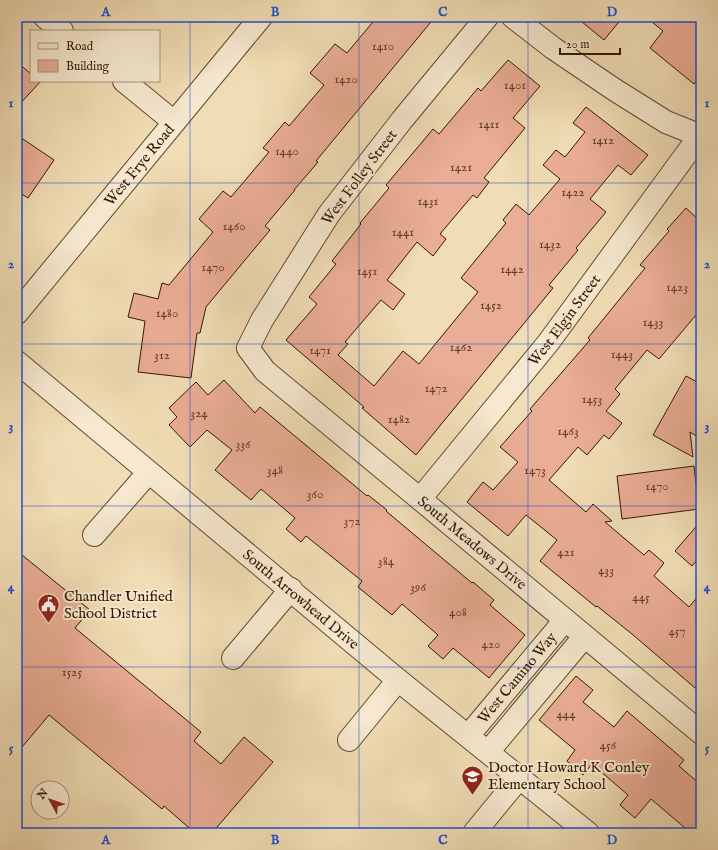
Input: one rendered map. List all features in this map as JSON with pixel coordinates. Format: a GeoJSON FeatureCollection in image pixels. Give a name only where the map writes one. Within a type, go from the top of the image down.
{"type":"FeatureCollection","features":[{"type":"Feature","properties":{"kind":"street"},"geometry":{"type":"LineString","coordinates":[[45,17],[61,30]]}},
{"type":"Feature","properties":{"kind":"street","name":"West Frye Road"},"geometry":{"type":"LineString","coordinates":[[17,313],[261,17]]}},
{"type":"Feature","properties":{"kind":"street","name":"West Folley Street"},"geometry":{"type":"LineString","coordinates":[[248,348],[262,320],[328,214],[402,120],[487,17]]}},
{"type":"Feature","properties":{"kind":"street"},"geometry":{"type":"LineString","coordinates":[[513,17],[554,48],[615,90],[666,122],[701,135]]}},
{"type":"Feature","properties":{"kind":"street"},"geometry":{"type":"LineString","coordinates":[[125,82],[174,122]]}},
{"type":"Feature","properties":{"kind":"street","name":"West Elgin Street"},"geometry":{"type":"LineString","coordinates":[[420,499],[548,343],[701,135]]}},
{"type":"Feature","properties":{"kind":"street","name":"South Meadows Drive"},"geometry":{"type":"LineString","coordinates":[[248,348],[265,372],[701,733]]}},
{"type":"Feature","properties":{"kind":"street","name":"South Arrowhead Drive"},"geometry":{"type":"LineString","coordinates":[[17,362],[148,473],[398,680],[588,833]]}},
{"type":"Feature","properties":{"kind":"street"},"geometry":{"type":"LineString","coordinates":[[94,536],[148,473]]}},
{"type":"Feature","properties":{"kind":"street"},"geometry":{"type":"LineString","coordinates":[[233,658],[291,590]]}},
{"type":"Feature","properties":{"kind":"street","name":"West Camino Way"},"geometry":{"type":"LineString","coordinates":[[468,736],[565,620]]}},
{"type":"Feature","properties":{"kind":"street","name":"West Camino Way"},"geometry":{"type":"LineString","coordinates":[[488,752],[584,637]]}},
{"type":"Feature","properties":{"kind":"street"},"geometry":{"type":"LineString","coordinates":[[349,740],[398,680]]}},
{"type":"Feature","properties":{"kind":"street"},"geometry":{"type":"LineString","coordinates":[[474,833],[520,777]]}},
{"type":"Feature","properties":{"kind":"building"},"geometry":{"type":"Polygon","coordinates":[[[377,17],[435,17],[316,161],[318,162],[265,226],[270,230],[206,307],[200,333],[197,333],[191,378],[138,372],[145,321],[128,317],[134,293],[158,299],[162,283],[169,285],[213,232],[199,219],[223,191],[231,197],[269,152],[263,148],[285,122],[289,126],[324,85],[310,73],[335,44],[347,53],[377,17]]]}},
{"type":"Feature","properties":{"kind":"building"},"geometry":{"type":"Polygon","coordinates":[[[576,17],[623,17],[604,40],[576,17]]]}},
{"type":"Feature","properties":{"kind":"building"},"geometry":{"type":"Polygon","coordinates":[[[646,17],[701,17],[701,75],[694,84],[650,48],[663,31],[646,17]]]}},
{"type":"Feature","properties":{"kind":"building"},"geometry":{"type":"Polygon","coordinates":[[[508,60],[540,86],[513,118],[525,128],[484,178],[489,182],[477,198],[473,195],[440,234],[446,239],[433,256],[417,242],[387,280],[405,294],[393,310],[381,300],[345,342],[348,344],[338,355],[374,386],[403,351],[419,364],[478,292],[461,278],[506,223],[503,220],[516,204],[529,215],[560,179],[543,165],[556,150],[565,157],[585,132],[573,123],[586,107],[648,155],[631,175],[618,165],[590,199],[606,212],[576,248],[578,250],[549,285],[553,288],[416,455],[362,408],[364,407],[286,340],[317,304],[309,297],[336,264],[332,261],[361,224],[360,223],[389,188],[386,185],[433,129],[439,134],[478,88],[481,91],[508,60]]]}},
{"type":"Feature","properties":{"kind":"building"},"geometry":{"type":"Polygon","coordinates":[[[17,62],[30,73],[30,82],[40,82],[17,107],[17,62]]]}},
{"type":"Feature","properties":{"kind":"building"},"geometry":{"type":"Polygon","coordinates":[[[17,135],[54,160],[28,198],[17,191],[17,135]]]}},
{"type":"Feature","properties":{"kind":"building"},"geometry":{"type":"Polygon","coordinates":[[[686,208],[701,222],[701,309],[659,359],[647,350],[615,389],[620,394],[606,411],[622,423],[609,439],[604,435],[587,455],[578,447],[549,480],[586,512],[593,504],[612,521],[605,522],[644,555],[649,550],[664,563],[654,576],[689,607],[701,593],[701,693],[632,634],[597,606],[596,607],[540,561],[557,540],[526,515],[508,536],[467,502],[483,482],[493,490],[518,462],[500,447],[532,411],[530,409],[590,340],[588,338],[645,268],[640,265],[669,231],[667,229],[686,208]]]}},
{"type":"Feature","properties":{"kind":"building"},"geometry":{"type":"Polygon","coordinates":[[[686,376],[701,384],[701,439],[690,432],[693,457],[653,435],[686,376]]]}},
{"type":"Feature","properties":{"kind":"building"},"geometry":{"type":"Polygon","coordinates":[[[224,380],[255,413],[260,407],[367,496],[368,495],[387,510],[386,511],[494,600],[490,605],[525,635],[489,678],[453,648],[443,659],[428,646],[438,635],[402,604],[392,615],[358,587],[362,581],[306,536],[301,542],[286,529],[295,518],[261,489],[251,500],[215,470],[232,450],[207,430],[190,447],[169,425],[177,417],[169,408],[196,382],[208,395],[224,380]]]}},
{"type":"Feature","properties":{"kind":"building"},"geometry":{"type":"Polygon","coordinates":[[[694,466],[699,509],[622,519],[617,476],[694,466]]]}},
{"type":"Feature","properties":{"kind":"building"},"geometry":{"type":"Polygon","coordinates":[[[701,521],[701,555],[692,566],[675,551],[701,521]]]}},
{"type":"Feature","properties":{"kind":"building"},"geometry":{"type":"Polygon","coordinates":[[[17,551],[90,610],[75,628],[201,732],[194,741],[221,764],[244,737],[273,762],[212,833],[195,833],[164,806],[162,809],[49,715],[17,753],[17,551]]]}},
{"type":"Feature","properties":{"kind":"building"},"geometry":{"type":"Polygon","coordinates":[[[576,676],[593,690],[583,702],[614,727],[627,711],[684,760],[679,766],[701,785],[701,833],[691,833],[651,799],[635,818],[620,805],[628,795],[592,764],[583,775],[567,761],[575,750],[539,720],[576,676]]]}},
{"type":"Feature","properties":{"kind":"place","name":"Chandler Unified School District"},"geometry":{"type":"Point","coordinates":[48,624]}},
{"type":"Feature","properties":{"kind":"place","name":"Doctor Howard K Conley Elementary School"},"geometry":{"type":"Point","coordinates":[473,796]}}]}
